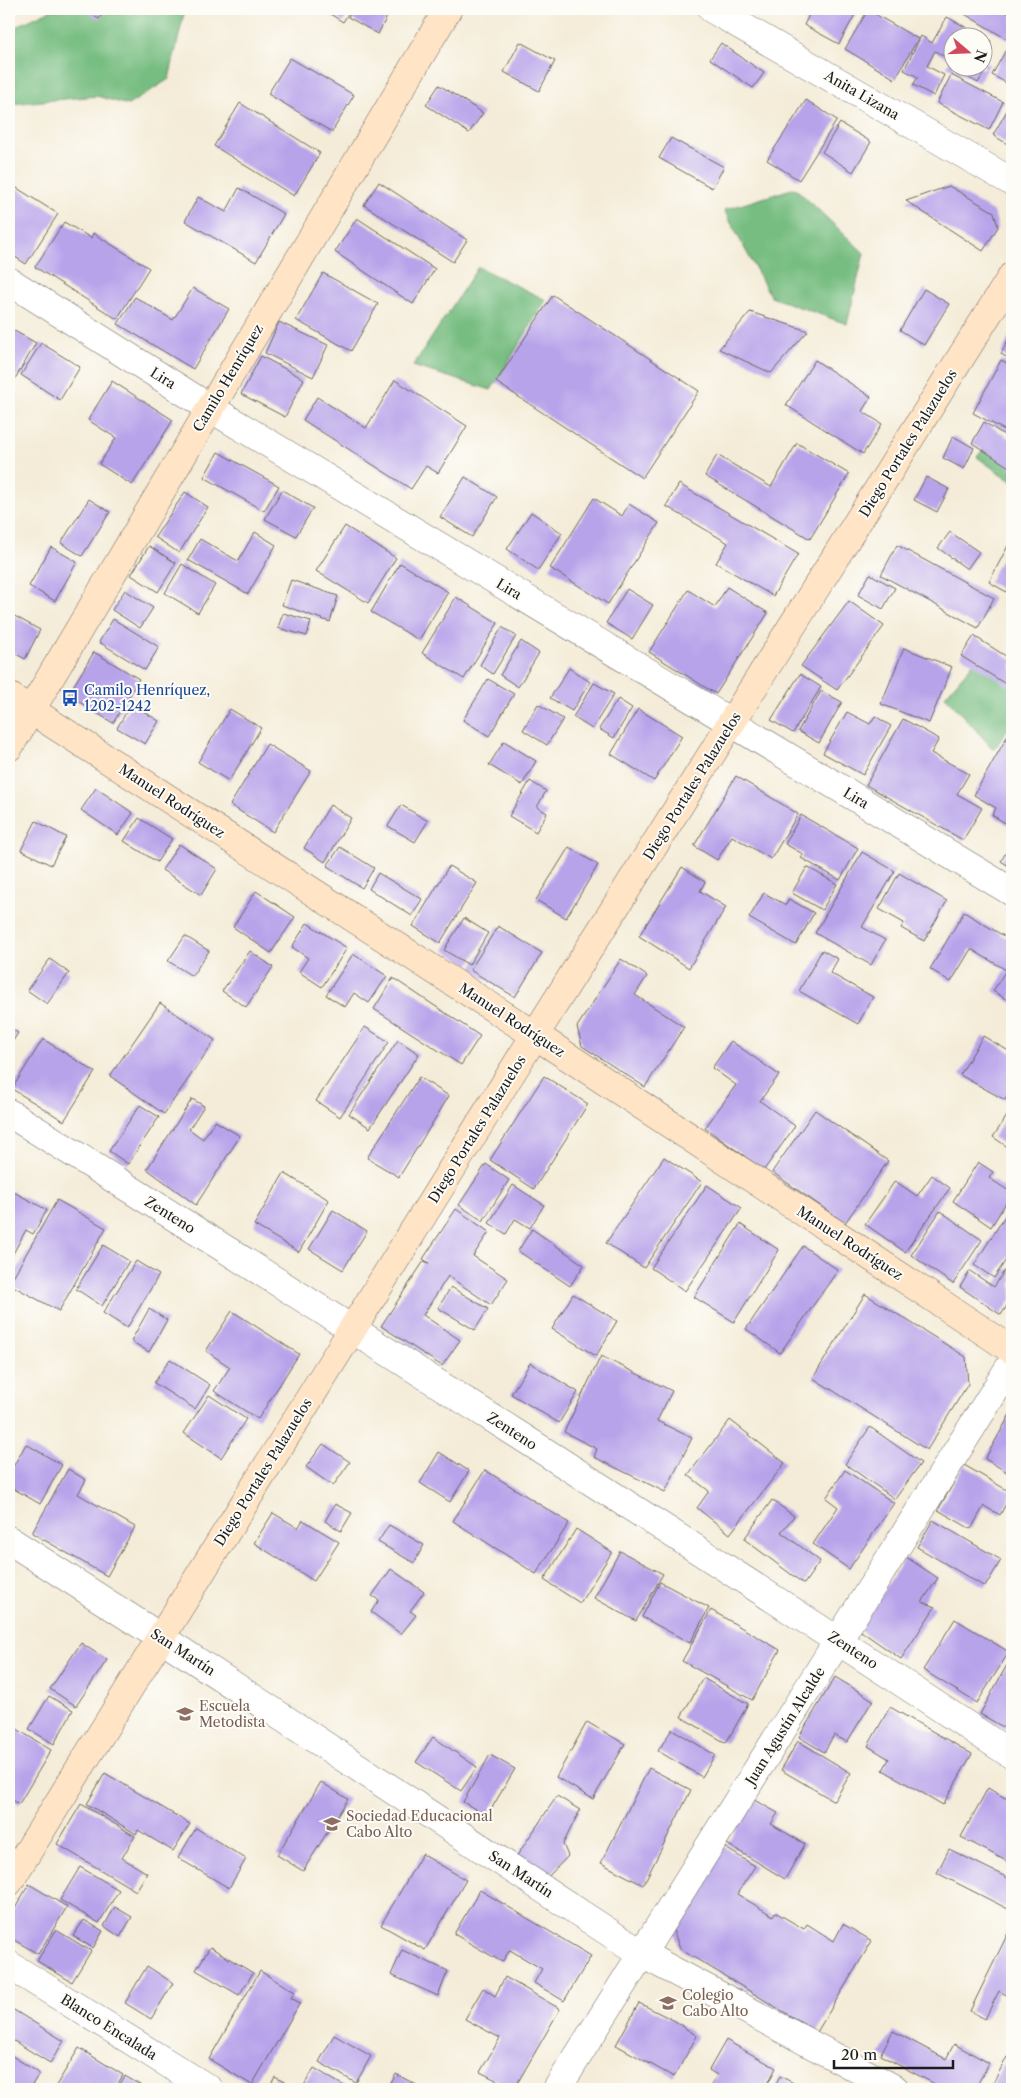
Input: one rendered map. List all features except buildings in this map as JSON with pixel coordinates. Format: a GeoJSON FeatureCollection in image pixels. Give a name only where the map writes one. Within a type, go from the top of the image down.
{"type":"FeatureCollection","features":[{"type":"Feature","properties":{"kind":"street","name":"Camilo Henríquez"},"geometry":{"type":"LineString","coordinates":[[9,747],[20,703],[210,408],[448,9]]}},
{"type":"Feature","properties":{"kind":"street","name":"Anita Lizana"},"geometry":{"type":"LineString","coordinates":[[712,9],[1012,182]]}},
{"type":"Feature","properties":{"kind":"street","name":"Diego Portales Palazuelos"},"geometry":{"type":"LineString","coordinates":[[9,1882],[535,1035],[1012,276]]}},
{"type":"Feature","properties":{"kind":"street","name":"Lira"},"geometry":{"type":"LineString","coordinates":[[9,281],[210,408],[1012,892]]}},
{"type":"Feature","properties":{"kind":"street","name":"Manuel Rodríguez"},"geometry":{"type":"LineString","coordinates":[[20,703],[535,1035],[1012,1350]]}},
{"type":"Feature","properties":{"kind":"street","name":"Zenteno"},"geometry":{"type":"LineString","coordinates":[[9,1113],[352,1329],[838,1640],[1012,1754]]}},
{"type":"Feature","properties":{"kind":"street","name":"Juan Agustín Alcalde"},"geometry":{"type":"LineString","coordinates":[[557,2089],[1012,1363]]}},
{"type":"Feature","properties":{"kind":"street","name":"San Martín"},"geometry":{"type":"LineString","coordinates":[[9,1540],[642,1954],[895,2089]]}},
{"type":"Feature","properties":{"kind":"street","name":"Blanco Encalada"},"geometry":{"type":"LineString","coordinates":[[9,1965],[209,2089]]}},
{"type":"Feature","properties":{"kind":"green space"},"geometry":{"type":"Polygon","coordinates":[[[53,9],[85,9],[118,14],[138,9],[185,9],[169,79],[128,105],[97,96],[9,104],[9,30],[53,9]]]}},
{"type":"Feature","properties":{"kind":"green space"},"geometry":{"type":"Polygon","coordinates":[[[795,188],[864,253],[847,324],[771,297],[724,210],[795,188]]]}},
{"type":"Feature","properties":{"kind":"green space"},"geometry":{"type":"Polygon","coordinates":[[[478,267],[546,300],[491,390],[413,366],[478,267]]]}},
{"type":"Feature","properties":{"kind":"green space"},"geometry":{"type":"Polygon","coordinates":[[[995,433],[1012,443],[1012,482],[977,457],[995,433]]]}},
{"type":"Feature","properties":{"kind":"green space"},"geometry":{"type":"Polygon","coordinates":[[[982,653],[1012,670],[1012,722],[994,750],[945,696],[982,653]]]}},
{"type":"Feature","properties":{"kind":"place","name":"Camilo Henríquez, 1202-1242"},"geometry":{"type":"Point","coordinates":[70,698]}},
{"type":"Feature","properties":{"kind":"place","name":"Escuela Metodista"},"geometry":{"type":"Point","coordinates":[185,1714]}},
{"type":"Feature","properties":{"kind":"place","name":"Sociedad Educacional Cabo Alto"},"geometry":{"type":"Point","coordinates":[332,1824]}},
{"type":"Feature","properties":{"kind":"place","name":"Colegio Cabo Alto"},"geometry":{"type":"Point","coordinates":[668,2003]}}]}
